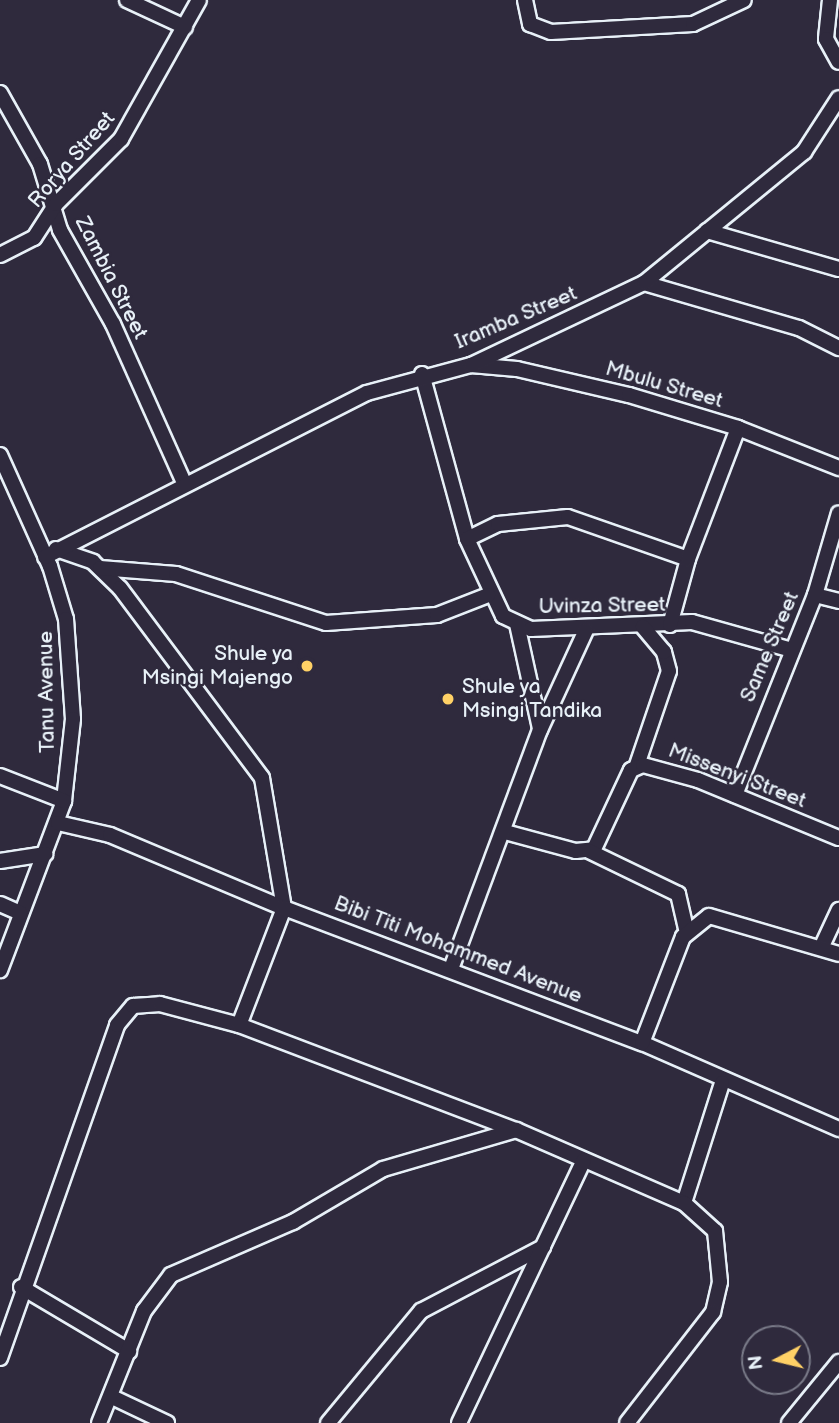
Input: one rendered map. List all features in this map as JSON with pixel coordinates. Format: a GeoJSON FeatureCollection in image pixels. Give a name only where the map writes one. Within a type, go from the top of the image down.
{"type":"FeatureCollection","features":[{"type":"Feature","properties":{"kind":"street"},"geometry":{"type":"LineString","coordinates":[[127,0],[185,27]]}},
{"type":"Feature","properties":{"kind":"street","name":"Rorya Street"},"geometry":{"type":"LineString","coordinates":[[0,256],[34,237],[56,204],[121,139],[199,0]]}},
{"type":"Feature","properties":{"kind":"street"},"geometry":{"type":"LineString","coordinates":[[525,0],[530,24],[551,32],[693,24],[744,0]]}},
{"type":"Feature","properties":{"kind":"street"},"geometry":{"type":"LineString","coordinates":[[839,2],[829,0],[826,39],[839,62]]}},
{"type":"Feature","properties":{"kind":"street","name":"Zambia Street"},"geometry":{"type":"LineString","coordinates":[[0,93],[56,204],[60,230],[113,324],[184,483]]}},
{"type":"Feature","properties":{"kind":"street","name":"Iramba Street"},"geometry":{"type":"LineString","coordinates":[[51,553],[184,483],[367,393],[422,374],[471,365],[644,282],[804,152],[835,116],[839,98]]}},
{"type":"Feature","properties":{"kind":"street"},"geometry":{"type":"LineString","coordinates":[[707,231],[839,269]]}},
{"type":"Feature","properties":{"kind":"street"},"geometry":{"type":"LineString","coordinates":[[644,282],[800,328],[839,348]]}},
{"type":"Feature","properties":{"kind":"street","name":"Mbulu Street"},"geometry":{"type":"LineString","coordinates":[[471,365],[555,377],[738,428],[839,468]]}},
{"type":"Feature","properties":{"kind":"street","name":"Uvinza Street"},"geometry":{"type":"LineString","coordinates":[[422,374],[467,538],[488,595],[517,624],[586,630],[708,624],[789,649]]}},
{"type":"Feature","properties":{"kind":"street"},"geometry":{"type":"LineString","coordinates":[[670,625],[688,559],[738,428]]}},
{"type":"Feature","properties":{"kind":"street","name":"Tanu Avenue"},"geometry":{"type":"LineString","coordinates":[[0,455],[51,553],[66,619],[72,668],[64,801],[58,823],[20,913],[0,970]]}},
{"type":"Feature","properties":{"kind":"street","name":"Same Street"},"geometry":{"type":"LineString","coordinates":[[735,795],[789,649],[815,595],[839,513]]}},
{"type":"Feature","properties":{"kind":"street"},"geometry":{"type":"LineString","coordinates":[[467,538],[498,524],[568,517],[688,559]]}},
{"type":"Feature","properties":{"kind":"street"},"geometry":{"type":"LineString","coordinates":[[51,553],[100,568],[176,574],[326,623],[437,615],[488,595]]}},
{"type":"Feature","properties":{"kind":"street"},"geometry":{"type":"LineString","coordinates":[[100,568],[192,690],[226,723],[262,778],[284,908],[239,1025]]}},
{"type":"Feature","properties":{"kind":"street"},"geometry":{"type":"LineString","coordinates":[[815,595],[839,601]]}},
{"type":"Feature","properties":{"kind":"street"},"geometry":{"type":"LineString","coordinates":[[517,624],[540,730]]}},
{"type":"Feature","properties":{"kind":"street"},"geometry":{"type":"LineString","coordinates":[[637,765],[669,671],[664,652],[643,627]]}},
{"type":"Feature","properties":{"kind":"street"},"geometry":{"type":"LineString","coordinates":[[451,969],[505,832],[540,730],[586,630]]}},
{"type":"Feature","properties":{"kind":"street","name":"Missenyi Street"},"geometry":{"type":"LineString","coordinates":[[589,851],[637,765],[677,772],[839,838]]}},
{"type":"Feature","properties":{"kind":"street"},"geometry":{"type":"LineString","coordinates":[[0,775],[64,801]]}},
{"type":"Feature","properties":{"kind":"street","name":"Bibi Titi Mohammed Avenue"},"geometry":{"type":"LineString","coordinates":[[58,823],[110,835],[284,908],[642,1043],[722,1083],[839,1129]]}},
{"type":"Feature","properties":{"kind":"street"},"geometry":{"type":"LineString","coordinates":[[505,832],[589,851],[678,894],[687,932],[642,1043]]}},
{"type":"Feature","properties":{"kind":"street"},"geometry":{"type":"LineString","coordinates":[[0,861],[45,854]]}},
{"type":"Feature","properties":{"kind":"street"},"geometry":{"type":"LineString","coordinates":[[0,904],[20,913]]}},
{"type":"Feature","properties":{"kind":"street"},"geometry":{"type":"LineString","coordinates":[[821,946],[839,910]]}},
{"type":"Feature","properties":{"kind":"street"},"geometry":{"type":"LineString","coordinates":[[687,932],[718,915],[839,954]]}},
{"type":"Feature","properties":{"kind":"street"},"geometry":{"type":"LineString","coordinates":[[0,1358],[7,1308],[21,1287],[124,1014],[160,1003],[239,1025],[516,1130],[684,1203],[719,1242],[713,1312],[627,1423]]}},
{"type":"Feature","properties":{"kind":"street"},"geometry":{"type":"LineString","coordinates":[[684,1203],[722,1083]]}},
{"type":"Feature","properties":{"kind":"street"},"geometry":{"type":"LineString","coordinates":[[99,1423],[157,1288],[171,1275],[293,1222],[383,1169],[516,1130]]}},
{"type":"Feature","properties":{"kind":"street"},"geometry":{"type":"LineString","coordinates":[[458,1423],[584,1160]]}},
{"type":"Feature","properties":{"kind":"street"},"geometry":{"type":"LineString","coordinates":[[328,1423],[421,1311],[543,1247]]}},
{"type":"Feature","properties":{"kind":"street"},"geometry":{"type":"LineString","coordinates":[[21,1287],[129,1351]]}},
{"type":"Feature","properties":{"kind":"street"},"geometry":{"type":"LineString","coordinates":[[789,1423],[839,1362]]}},
{"type":"Feature","properties":{"kind":"street"},"geometry":{"type":"LineString","coordinates":[[112,1397],[167,1423]]}},
{"type":"Feature","properties":{"kind":"place","name":"Shule ya Msingi Majengo"},"geometry":{"type":"Point","coordinates":[307,666]}},
{"type":"Feature","properties":{"kind":"place","name":"Shule ya Msingi Tandika"},"geometry":{"type":"Point","coordinates":[448,699]}}]}
